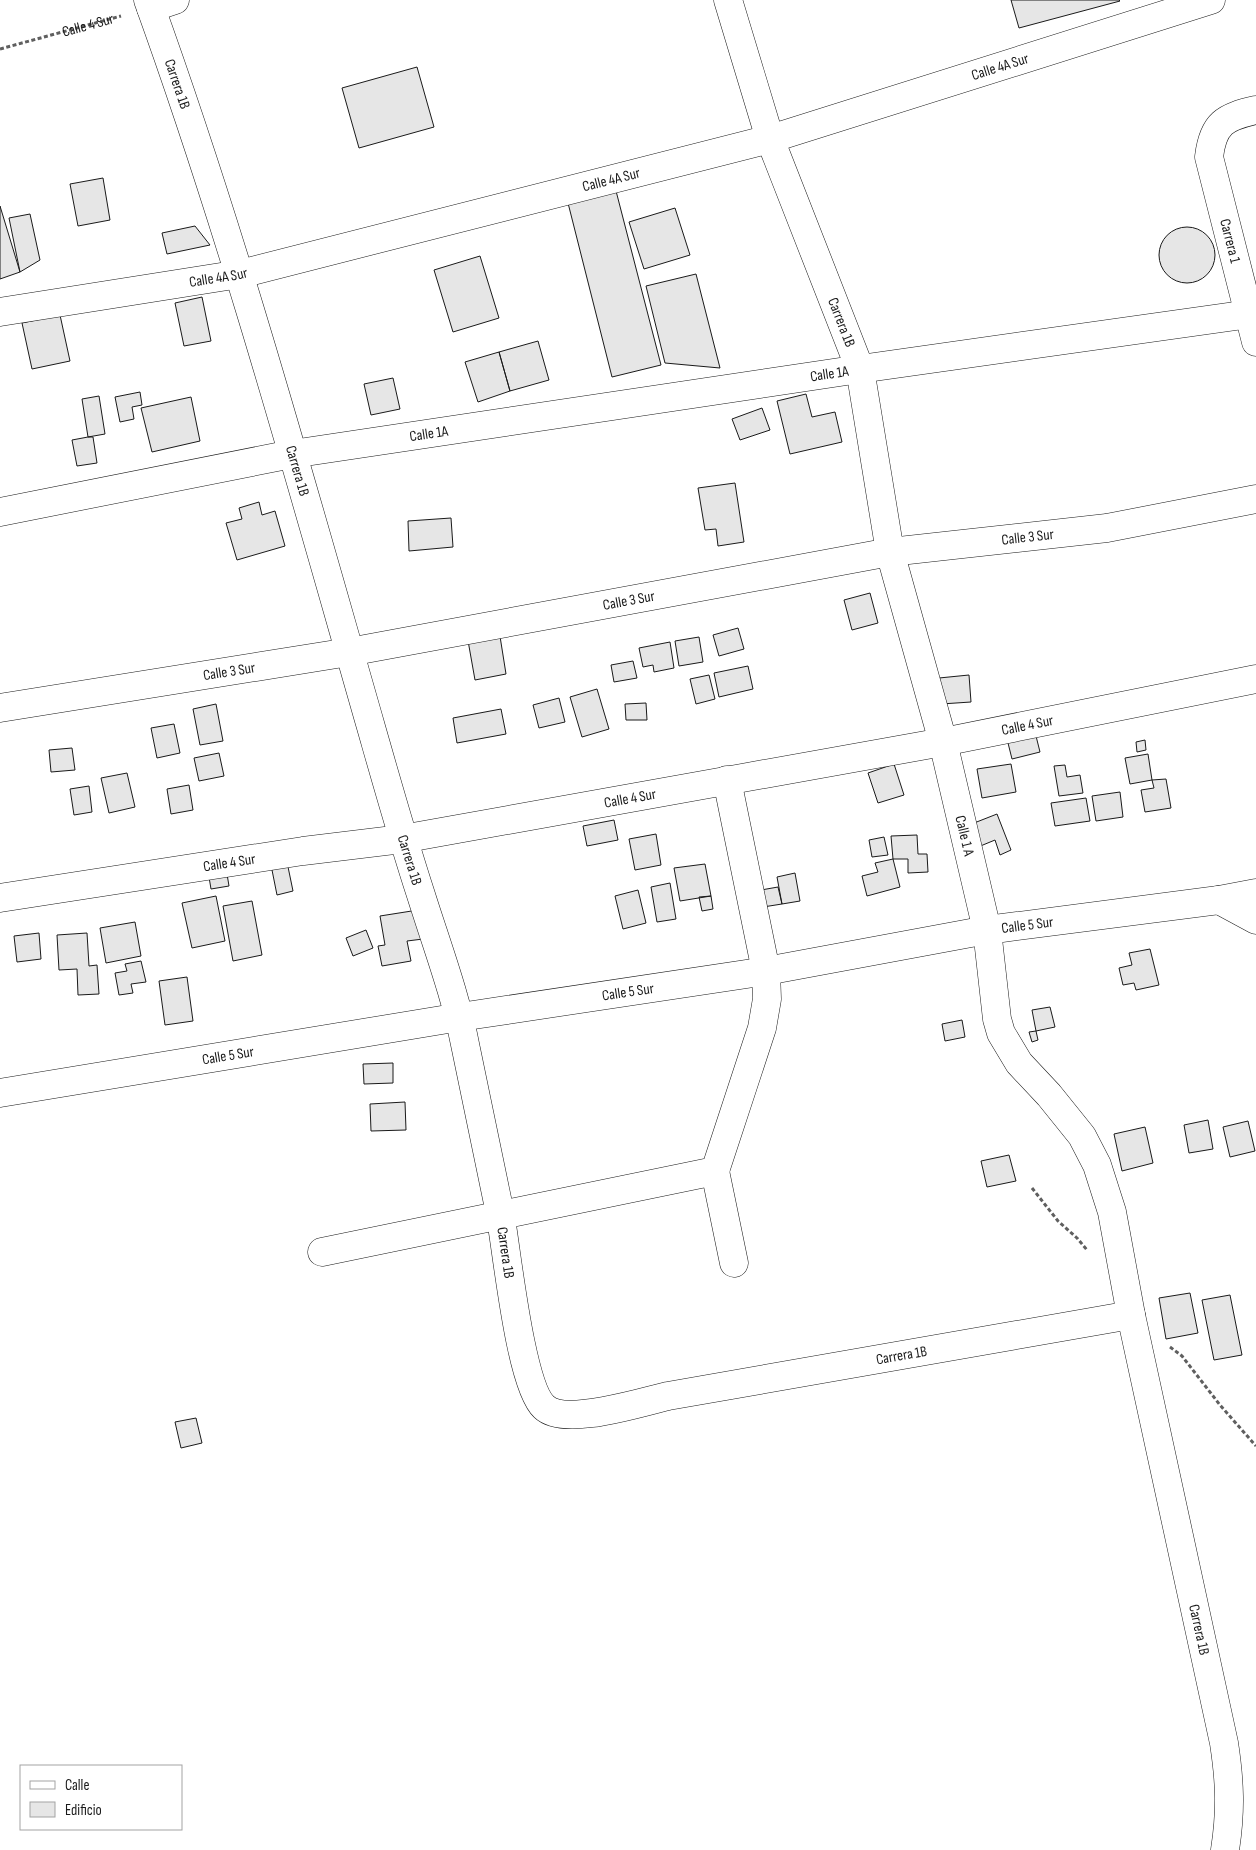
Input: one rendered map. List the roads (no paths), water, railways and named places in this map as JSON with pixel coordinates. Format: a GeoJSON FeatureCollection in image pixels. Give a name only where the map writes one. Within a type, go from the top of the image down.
{"type":"FeatureCollection","features":[{"type":"Feature","properties":{"kind":"street","name":"Carrera 1B"},"geometry":{"type":"LineString","coordinates":[[728,0],[770,139],[860,370],[890,552],[944,742]]}},
{"type":"Feature","properties":{"kind":"street","name":"Calle 4A Sur"},"geometry":{"type":"LineString","coordinates":[[0,312],[240,274],[770,139],[1211,0]]}},
{"type":"Feature","properties":{"kind":"street","name":"Carrera 1B"},"geometry":{"type":"LineString","coordinates":[[158,3],[240,274],[402,838],[460,1016],[500,1214],[526,1368],[542,1406],[548,1411],[560,1414],[578,1415],[599,1412],[668,1396],[1131,1315],[1224,1743],[1230,1781],[1230,1822],[1225,1850]]}},
{"type":"Feature","properties":{"kind":"street","name":"Carrera 1"},"geometry":{"type":"LineString","coordinates":[[1256,110],[1234,115],[1220,125],[1211,140],[1209,156],[1252,313],[1256,342]]}},
{"type":"Feature","properties":{"kind":"street","name":"Calle 1A"},"geometry":{"type":"LineString","coordinates":[[0,512],[292,454],[1252,313]]}},
{"type":"Feature","properties":{"kind":"street","name":"Calle 3 Sur"},"geometry":{"type":"LineString","coordinates":[[0,708],[349,652],[890,552],[1106,528],[1256,499]]}},
{"type":"Feature","properties":{"kind":"street","name":"Calle 4 Sur"},"geometry":{"type":"LineString","coordinates":[[0,898],[303,851],[402,838],[944,742],[1256,679]]}},
{"type":"Feature","properties":{"kind":"street","name":"Calle 1 A"},"geometry":{"type":"LineString","coordinates":[[944,742],[987,930],[997,1019],[1002,1033],[1019,1063],[1049,1095],[1082,1136],[1097,1165],[1112,1212],[1131,1315]]}},
{"type":"Feature","properties":{"kind":"street"},"geometry":{"type":"LineString","coordinates":[[727,780],[766,971],[767,999],[762,1028],[715,1171],[734,1263]]}},
{"type":"Feature","properties":{"kind":"street","name":"Calle 5 Sur"},"geometry":{"type":"LineString","coordinates":[[0,1093],[460,1016],[766,971],[987,930],[1219,900],[1256,893]]}},
{"type":"Feature","properties":{"kind":"street"},"geometry":{"type":"LineString","coordinates":[[1219,900],[1256,920]]}},
{"type":"Feature","properties":{"kind":"street"},"geometry":{"type":"LineString","coordinates":[[322,1252],[715,1171]]}}]}
